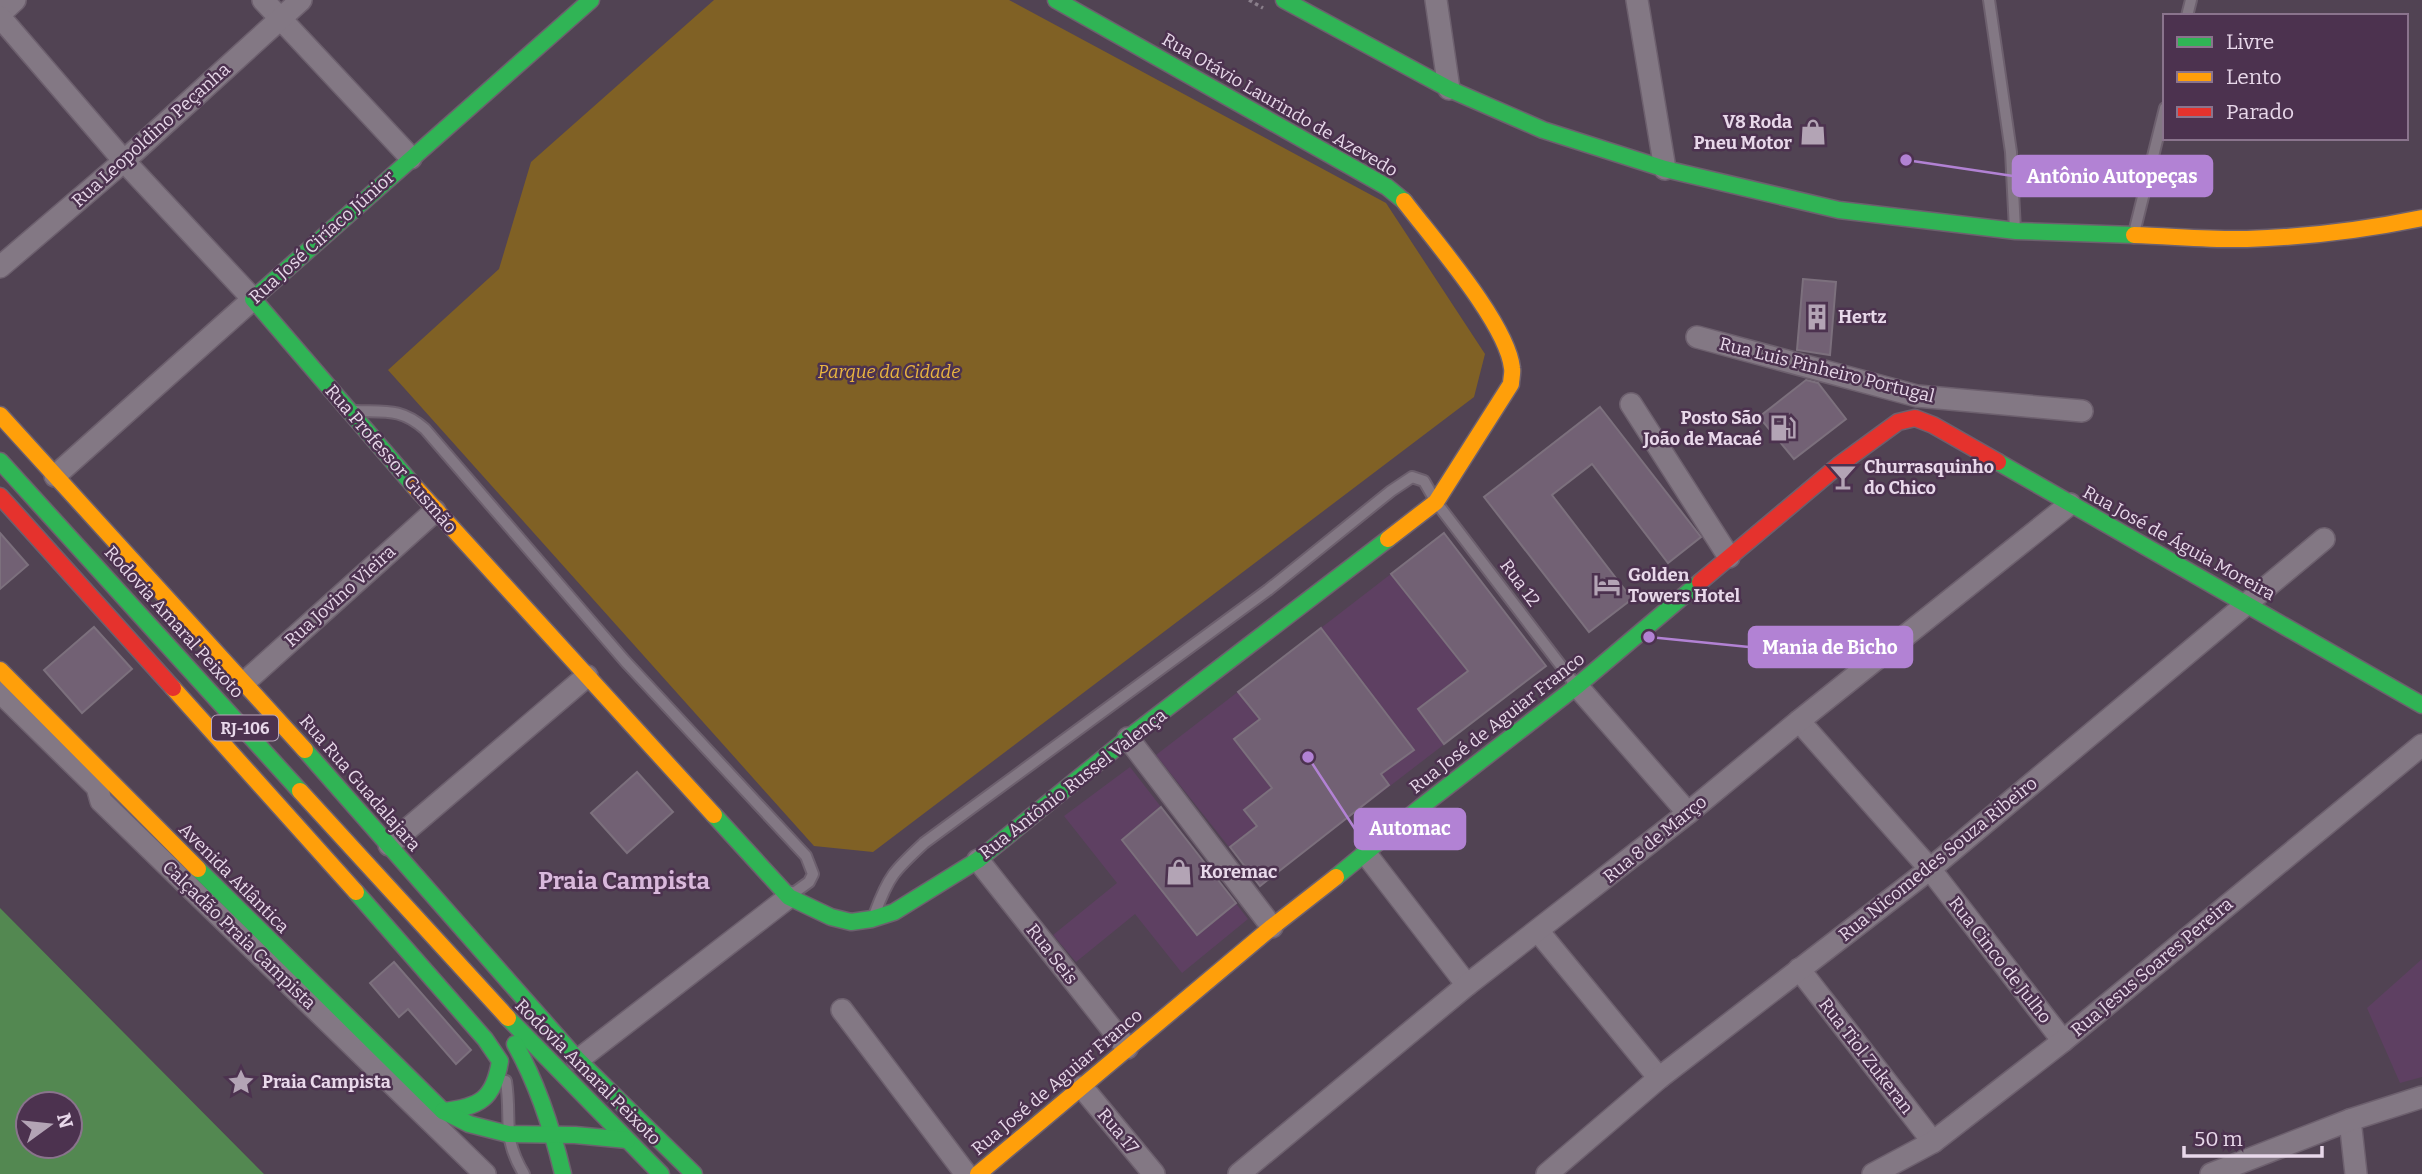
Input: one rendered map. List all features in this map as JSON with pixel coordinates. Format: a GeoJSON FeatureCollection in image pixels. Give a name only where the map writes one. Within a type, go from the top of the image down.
{"type":"FeatureCollection","features":[{"type":"Feature","properties":{"kind":"main road","name":"Rua José Ciríaco Júnior"},"geometry":{"type":"LineString","coordinates":[[253,299],[591,0]]}},
{"type":"Feature","properties":{"kind":"main road","name":"Rua Otávio Laurindo de Azevedo"},"geometry":{"type":"LineString","coordinates":[[1056,0],[1387,187],[1404,201],[1493,321],[1506,347],[1512,368],[1511,384]]}},
{"type":"Feature","properties":{"kind":"main road"},"geometry":{"type":"LineString","coordinates":[[1284,0],[1450,89],[1543,130],[1665,169],[1839,210],[2015,231],[2244,239],[2367,229],[2422,218]]}},
{"type":"Feature","properties":{"kind":"main road","name":"Rua Professor Gusmão"},"geometry":{"type":"LineString","coordinates":[[253,299],[435,511],[789,897]]}},
{"type":"Feature","properties":{"kind":"main road","name":"Rua Antônio Russel Valença"},"geometry":{"type":"LineString","coordinates":[[789,897],[831,918],[851,922],[872,919],[894,912],[978,860],[1128,738],[1436,502],[1511,384]]}},
{"type":"Feature","properties":{"kind":"main road","name":"Rua Rua Guadalajara"},"geometry":{"type":"LineString","coordinates":[[0,415],[245,682],[578,1060],[694,1174]]}},
{"type":"Feature","properties":{"kind":"main road","name":"Rua José de Águia Moreira"},"geometry":{"type":"LineString","coordinates":[[1915,418],[1933,425],[2422,705]]}},
{"type":"Feature","properties":{"kind":"main road","name":"Rua José de Aguiar Franco"},"geometry":{"type":"LineString","coordinates":[[978,1174],[1272,928],[1421,807],[1577,686],[1822,478],[1889,426],[1915,418]]}},
{"type":"Feature","properties":{"kind":"main road","name":"Rodovia Amaral Peixoto"},"geometry":{"type":"LineString","coordinates":[[0,461],[487,997],[622,1139],[661,1174]]}},
{"type":"Feature","properties":{"kind":"main road"},"geometry":{"type":"LineString","coordinates":[[0,496],[485,1039],[500,1061],[495,1088],[485,1100],[475,1106],[443,1111]]}},
{"type":"Feature","properties":{"kind":"main road","name":"Avenida Atlântica"},"geometry":{"type":"LineString","coordinates":[[0,670],[297,969],[443,1111],[469,1124],[508,1134],[622,1139]]}},
{"type":"Feature","properties":{"kind":"main road","name":"Rodovia Amaral Peixoto"},"geometry":{"type":"LineString","coordinates":[[487,997],[529,1066],[540,1090],[563,1174]]}},
{"type":"Feature","properties":{"kind":"main road"},"geometry":{"type":"LineString","coordinates":[[579,1164],[605,1143],[622,1139]]}},
{"type":"Feature","properties":{"kind":"street"},"geometry":{"type":"LineString","coordinates":[[0,15],[15,0]]}},
{"type":"Feature","properties":{"kind":"street"},"geometry":{"type":"LineString","coordinates":[[263,0],[411,158]]}},
{"type":"Feature","properties":{"kind":"street","name":"Rua Leopoldino Peçanha"},"geometry":{"type":"LineString","coordinates":[[0,267],[124,161],[301,0]]}},
{"type":"Feature","properties":{"kind":"street"},"geometry":{"type":"LineString","coordinates":[[1436,0],[1450,89]]}},
{"type":"Feature","properties":{"kind":"street"},"geometry":{"type":"LineString","coordinates":[[1637,0],[1665,169]]}},
{"type":"Feature","properties":{"kind":"street","name":"Rua Professor Gusmão"},"geometry":{"type":"LineString","coordinates":[[0,15],[124,161],[253,299]]}},
{"type":"Feature","properties":{"kind":"street","name":"Rua José Ciríaco Júnior"},"geometry":{"type":"LineString","coordinates":[[55,476],[253,299]]}},
{"type":"Feature","properties":{"kind":"street","name":"Rua Luis Pinheiro Portugal"},"geometry":{"type":"LineString","coordinates":[[1697,337],[1917,397],[2082,411]]}},
{"type":"Feature","properties":{"kind":"street"},"geometry":{"type":"LineString","coordinates":[[1915,418],[1917,397]]}},
{"type":"Feature","properties":{"kind":"street"},"geometry":{"type":"LineString","coordinates":[[1631,404],[1729,558]]}},
{"type":"Feature","properties":{"kind":"street","name":"Rua 8 de Março"},"geometry":{"type":"LineString","coordinates":[[1253,1170],[1467,985],[1688,813],[2070,504]]}},
{"type":"Feature","properties":{"kind":"street","name":"Rua Jovino Vieira"},"geometry":{"type":"LineString","coordinates":[[245,682],[435,511]]}},
{"type":"Feature","properties":{"kind":"street","name":"Rua Nicomedes Souza Ribeiro"},"geometry":{"type":"LineString","coordinates":[[1547,1174],[1660,1078],[1930,869],[2324,539]]}},
{"type":"Feature","properties":{"kind":"street"},"geometry":{"type":"LineString","coordinates":[[389,845],[587,676]]}},
{"type":"Feature","properties":{"kind":"street"},"geometry":{"type":"LineString","coordinates":[[1577,686],[1688,813]]}},
{"type":"Feature","properties":{"kind":"street","name":"Calçadão Praia Campista"},"geometry":{"type":"LineString","coordinates":[[0,692],[97,787],[101,801],[485,1174]]}},
{"type":"Feature","properties":{"kind":"street","name":"Rua Cinco de Julho"},"geometry":{"type":"LineString","coordinates":[[1799,721],[1930,869],[2063,1041]]}},
{"type":"Feature","properties":{"kind":"street"},"geometry":{"type":"LineString","coordinates":[[1128,738],[1272,928]]}},
{"type":"Feature","properties":{"kind":"street","name":"Rua Jesus Soares Pereira"},"geometry":{"type":"LineString","coordinates":[[1873,1174],[1933,1142],[2063,1041],[2422,745]]}},
{"type":"Feature","properties":{"kind":"street"},"geometry":{"type":"LineString","coordinates":[[1366,854],[1467,985]]}},
{"type":"Feature","properties":{"kind":"street","name":"Rua Seis"},"geometry":{"type":"LineString","coordinates":[[978,860],[1127,1048]]}},
{"type":"Feature","properties":{"kind":"street"},"geometry":{"type":"LineString","coordinates":[[578,1060],[789,897]]}},
{"type":"Feature","properties":{"kind":"street"},"geometry":{"type":"LineString","coordinates":[[1538,931],[1660,1078]]}},
{"type":"Feature","properties":{"kind":"street","name":"Rua Tiol Zukeran"},"geometry":{"type":"LineString","coordinates":[[1799,970],[1933,1142]]}},
{"type":"Feature","properties":{"kind":"street"},"geometry":{"type":"LineString","coordinates":[[842,1010],[966,1174]]}},
{"type":"Feature","properties":{"kind":"street","name":"Rua 17"},"geometry":{"type":"LineString","coordinates":[[1082,1087],[1154,1174]]}},
{"type":"Feature","properties":{"kind":"street"},"geometry":{"type":"LineString","coordinates":[[2211,1174],[2350,1120],[2422,1097]]}},
{"type":"Feature","properties":{"kind":"street"},"geometry":{"type":"LineString","coordinates":[[2350,1120],[2356,1174]]}},
{"type":"Feature","properties":{"kind":"lane"},"geometry":{"type":"LineString","coordinates":[[1989,0],[2011,152],[2015,231]]}},
{"type":"Feature","properties":{"kind":"lane"},"geometry":{"type":"LineString","coordinates":[[2133,236],[2163,116]]}},
{"type":"Feature","properties":{"kind":"lane"},"geometry":{"type":"LineString","coordinates":[[349,411],[397,412],[412,417],[425,429],[625,661],[806,856],[813,874],[809,882],[789,897]]}},
{"type":"Feature","properties":{"kind":"lane","name":"Rua 12"},"geometry":{"type":"LineString","coordinates":[[872,919],[891,875],[924,843],[1268,590],[1391,491],[1412,478],[1424,481],[1436,502],[1577,686]]}},
{"type":"Feature","properties":{"kind":"lane"},"geometry":{"type":"LineString","coordinates":[[500,1061],[507,1087],[508,1134],[512,1150],[524,1174]]}},
{"type":"Feature","properties":{"kind":"shaded area"},"geometry":{"type":"Polygon","coordinates":[[[1444,533],[1546,666],[1260,886],[1156,755],[1444,533]]]}},
{"type":"Feature","properties":{"kind":"shaded area"},"geometry":{"type":"Polygon","coordinates":[[[1130,767],[1248,919],[1182,973],[1135,914],[1076,962],[1053,935],[1117,883],[1064,816],[1130,767]]]}},
{"type":"Feature","properties":{"kind":"shaded area"},"geometry":{"type":"Polygon","coordinates":[[[0,908],[264,1174],[0,1174],[0,908]]]}},
{"type":"Feature","properties":{"kind":"shaded area"},"geometry":{"type":"Polygon","coordinates":[[[2422,959],[2422,1077],[2400,1083],[2367,1008],[2422,959]]]}},
{"type":"Feature","properties":{"kind":"green space","name":"Parque da Cidade"},"geometry":{"type":"Polygon","coordinates":[[[714,0],[1009,0],[1386,203],[1485,354],[1474,397],[873,852],[814,846],[388,370],[499,269],[531,162],[714,0]]]}},
{"type":"Feature","properties":{"kind":"building","name":"Hertz"},"geometry":{"type":"Polygon","coordinates":[[[1803,279],[1836,282],[1830,355],[1797,350],[1803,279]]]}},
{"type":"Feature","properties":{"kind":"building"},"geometry":{"type":"Polygon","coordinates":[[[1806,380],[1818,383],[1846,419],[1794,459],[1759,417],[1806,380]]]}},
{"type":"Feature","properties":{"kind":"building"},"geometry":{"type":"Polygon","coordinates":[[[1600,407],[1701,537],[1668,563],[1592,464],[1552,495],[1632,599],[1589,632],[1484,497],[1600,407]]]}},
{"type":"Feature","properties":{"kind":"building"},"geometry":{"type":"Polygon","coordinates":[[[0,533],[28,565],[0,589],[0,533]]]}},
{"type":"Feature","properties":{"kind":"building"},"geometry":{"type":"Polygon","coordinates":[[[1444,533],[1546,666],[1444,744],[1418,709],[1468,671],[1391,574],[1444,533]]]}},
{"type":"Feature","properties":{"kind":"building"},"geometry":{"type":"Polygon","coordinates":[[[94,627],[132,669],[82,713],[44,670],[94,627]]]}},
{"type":"Feature","properties":{"kind":"building"},"geometry":{"type":"Polygon","coordinates":[[[1321,628],[1414,750],[1381,774],[1389,785],[1260,886],[1230,847],[1257,826],[1244,810],[1272,788],[1234,739],[1260,719],[1238,692],[1321,628]]]}},
{"type":"Feature","properties":{"kind":"building"},"geometry":{"type":"Polygon","coordinates":[[[637,772],[673,812],[627,853],[591,813],[637,772]]]}},
{"type":"Feature","properties":{"kind":"building","name":"Koremac"},"geometry":{"type":"Polygon","coordinates":[[[1161,807],[1236,903],[1197,935],[1122,840],[1161,807]]]}},
{"type":"Feature","properties":{"kind":"building"},"geometry":{"type":"Polygon","coordinates":[[[394,962],[471,1050],[456,1064],[408,1009],[399,1017],[370,983],[394,962]]]}},
{"type":"Feature","properties":{"kind":"traffic: fast"},"geometry":{"type":"LineString","coordinates":[[414,486],[253,299],[591,0]]}},
{"type":"Feature","properties":{"kind":"traffic: fast"},"geometry":{"type":"LineString","coordinates":[[1056,0],[1387,187],[1404,201]]}},
{"type":"Feature","properties":{"kind":"traffic: fast"},"geometry":{"type":"LineString","coordinates":[[1284,0],[1449,89],[1543,130],[1665,169],[1839,210],[2016,231],[2134,235]]}},
{"type":"Feature","properties":{"kind":"traffic: fast"},"geometry":{"type":"LineString","coordinates":[[0,461],[300,791]]}},
{"type":"Feature","properties":{"kind":"traffic: fast"},"geometry":{"type":"LineString","coordinates":[[1998,462],[2422,705]]}},
{"type":"Feature","properties":{"kind":"traffic: fast"},"geometry":{"type":"LineString","coordinates":[[714,815],[789,897],[831,917],[851,922],[894,912],[978,860],[1128,738],[1388,539]]}},
{"type":"Feature","properties":{"kind":"traffic: fast"},"geometry":{"type":"LineString","coordinates":[[1336,877],[1577,686],[1700,582]]}},
{"type":"Feature","properties":{"kind":"traffic: fast"},"geometry":{"type":"LineString","coordinates":[[305,750],[578,1060],[694,1174]]}},
{"type":"Feature","properties":{"kind":"traffic: fast"},"geometry":{"type":"LineString","coordinates":[[198,869],[443,1111],[467,1107],[483,1099],[494,1084],[500,1061],[485,1039],[356,892]]}},
{"type":"Feature","properties":{"kind":"traffic: fast"},"geometry":{"type":"LineString","coordinates":[[508,1018],[661,1174]]}},
{"type":"Feature","properties":{"kind":"traffic: fast"},"geometry":{"type":"LineString","coordinates":[[515,1044],[544,1107],[563,1174]]}},
{"type":"Feature","properties":{"kind":"traffic: fast"},"geometry":{"type":"LineString","coordinates":[[443,1111],[469,1124],[508,1134],[575,1135],[627,1140]]}},
{"type":"Feature","properties":{"kind":"traffic: slow"},"geometry":{"type":"LineString","coordinates":[[1388,539],[1436,502],[1511,384],[1512,372],[1507,349],[1483,305],[1404,201]]}},
{"type":"Feature","properties":{"kind":"traffic: slow"},"geometry":{"type":"LineString","coordinates":[[2134,235],[2219,239],[2269,238],[2335,232],[2422,218]]}},
{"type":"Feature","properties":{"kind":"traffic: slow"},"geometry":{"type":"LineString","coordinates":[[0,415],[305,750]]}},
{"type":"Feature","properties":{"kind":"traffic: slow"},"geometry":{"type":"LineString","coordinates":[[414,486],[714,815]]}},
{"type":"Feature","properties":{"kind":"traffic: slow"},"geometry":{"type":"LineString","coordinates":[[0,670],[198,869]]}},
{"type":"Feature","properties":{"kind":"traffic: slow"},"geometry":{"type":"LineString","coordinates":[[173,688],[356,892]]}},
{"type":"Feature","properties":{"kind":"traffic: slow"},"geometry":{"type":"LineString","coordinates":[[300,791],[508,1018]]}},
{"type":"Feature","properties":{"kind":"traffic: slow"},"geometry":{"type":"LineString","coordinates":[[978,1174],[1272,927],[1336,877]]}},
{"type":"Feature","properties":{"kind":"traffic: jam"},"geometry":{"type":"LineString","coordinates":[[1700,582],[1839,465],[1898,422],[1915,418],[1933,425],[1998,462]]}},
{"type":"Feature","properties":{"kind":"traffic: jam"},"geometry":{"type":"LineString","coordinates":[[0,496],[173,688]]}},
{"type":"Feature","properties":{"kind":"place","name":"V8 Roda Pneu Motor"},"geometry":{"type":"Point","coordinates":[1813,132]}},
{"type":"Feature","properties":{"kind":"place","name":"Antônio Autopeças"},"geometry":{"type":"Point","coordinates":[1906,160]}},
{"type":"Feature","properties":{"kind":"place","name":"Hertz"},"geometry":{"type":"Point","coordinates":[1817,317]}},
{"type":"Feature","properties":{"kind":"place","name":"Posto São João de Macaé"},"geometry":{"type":"Point","coordinates":[1783,428]}},
{"type":"Feature","properties":{"kind":"place","name":"Churrasquinho do Chico"},"geometry":{"type":"Point","coordinates":[1843,477]}},
{"type":"Feature","properties":{"kind":"place","name":"Golden Towers Hotel"},"geometry":{"type":"Point","coordinates":[1607,585]}},
{"type":"Feature","properties":{"kind":"place","name":"Mania de Bicho"},"geometry":{"type":"Point","coordinates":[1649,637]}},
{"type":"Feature","properties":{"kind":"place","name":"Automac"},"geometry":{"type":"Point","coordinates":[1308,757]}},
{"type":"Feature","properties":{"kind":"place","name":"Koremac"},"geometry":{"type":"Point","coordinates":[1179,872]}},
{"type":"Feature","properties":{"kind":"place","name":"Praia Campista"},"geometry":{"type":"Point","coordinates":[241,1082]}},
{"type":"Feature","properties":{"kind":"district","name":"Praia Campista"},"geometry":{"type":"Point","coordinates":[624,881]}}]}
